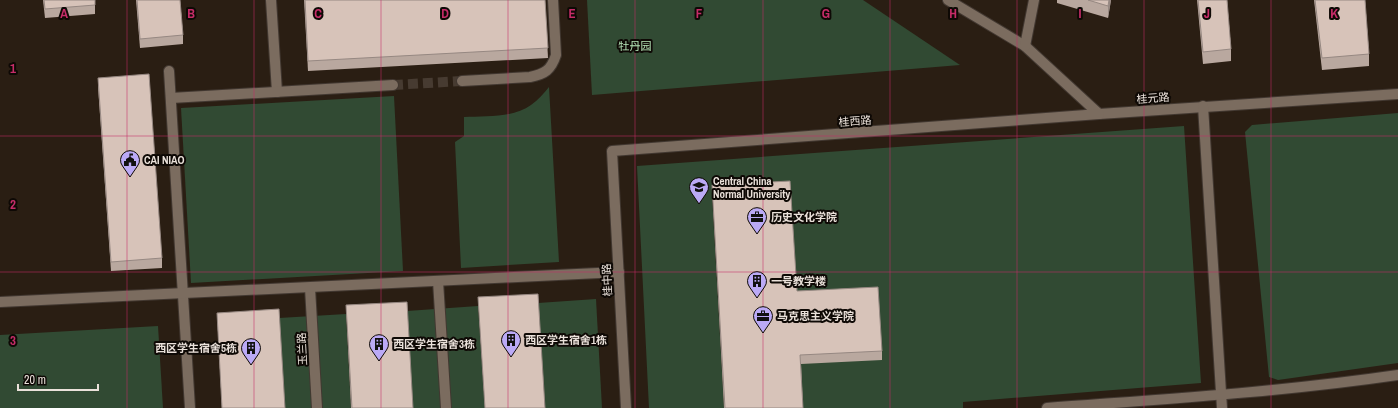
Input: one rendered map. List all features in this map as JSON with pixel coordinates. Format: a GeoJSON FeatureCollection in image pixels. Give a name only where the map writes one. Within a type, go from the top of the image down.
{"type":"FeatureCollection","features":[{"type":"Feature","properties":{"kind":"street"},"geometry":{"type":"LineString","coordinates":[[271,0],[277,92]]}},
{"type":"Feature","properties":{"kind":"street"},"geometry":{"type":"LineString","coordinates":[[462,81],[530,77],[546,72],[554,61],[556,55],[553,0]]}},
{"type":"Feature","properties":{"kind":"street"},"geometry":{"type":"LineString","coordinates":[[948,0],[1025,46],[1099,114]]}},
{"type":"Feature","properties":{"kind":"street"},"geometry":{"type":"LineString","coordinates":[[1025,46],[1034,0]]}},
{"type":"Feature","properties":{"kind":"street"},"geometry":{"type":"LineString","coordinates":[[169,71],[190,408]]}},
{"type":"Feature","properties":{"kind":"street"},"geometry":{"type":"LineString","coordinates":[[171,98],[393,85]]}},
{"type":"Feature","properties":{"kind":"street","name":"桂元路"},"geometry":{"type":"LineString","coordinates":[[1099,114],[1398,94]]}},
{"type":"Feature","properties":{"kind":"street"},"geometry":{"type":"LineString","coordinates":[[1203,106],[1222,408]]}},
{"type":"Feature","properties":{"kind":"street","name":"桂西路"},"geometry":{"type":"LineString","coordinates":[[612,151],[1099,114]]}},
{"type":"Feature","properties":{"kind":"street","name":"桂中路"},"geometry":{"type":"LineString","coordinates":[[612,151],[626,408]]}},
{"type":"Feature","properties":{"kind":"street"},"geometry":{"type":"LineString","coordinates":[[0,302],[619,272]]}},
{"type":"Feature","properties":{"kind":"street"},"geometry":{"type":"LineString","coordinates":[[438,281],[446,408]]}},
{"type":"Feature","properties":{"kind":"street","name":"玉兰路"},"geometry":{"type":"LineString","coordinates":[[310,288],[317,408]]}},
{"type":"Feature","properties":{"kind":"street"},"geometry":{"type":"LineString","coordinates":[[1047,408],[1347,383],[1398,375]]}},
{"type":"Feature","properties":{"kind":"green space","name":"牡丹园"},"geometry":{"type":"Polygon","coordinates":[[[587,0],[863,0],[960,65],[592,95],[587,0]]]}},
{"type":"Feature","properties":{"kind":"green space"},"geometry":{"type":"Polygon","coordinates":[[[549,87],[559,262],[461,268],[455,142],[464,136],[464,117],[499,116],[516,112],[534,103],[549,87]]]}},
{"type":"Feature","properties":{"kind":"green space"},"geometry":{"type":"Polygon","coordinates":[[[394,96],[403,271],[191,283],[181,108],[394,96]]]}},
{"type":"Feature","properties":{"kind":"green space"},"geometry":{"type":"Polygon","coordinates":[[[1398,113],[1398,363],[1278,380],[1269,377],[1245,132],[1252,125],[1398,113]]]}},
{"type":"Feature","properties":{"kind":"green space"},"geometry":{"type":"Polygon","coordinates":[[[1184,126],[1201,383],[963,402],[963,408],[803,408],[797,300],[712,195],[724,408],[649,408],[637,166],[1184,126]]]}},
{"type":"Feature","properties":{"kind":"green space"},"geometry":{"type":"Polygon","coordinates":[[[596,299],[602,408],[545,408],[538,303],[596,299]]]}},
{"type":"Feature","properties":{"kind":"green space"},"geometry":{"type":"Polygon","coordinates":[[[478,306],[485,408],[412,408],[407,311],[478,306]]]}},
{"type":"Feature","properties":{"kind":"green space"},"geometry":{"type":"Polygon","coordinates":[[[346,314],[351,408],[284,408],[279,318],[346,314]]]}},
{"type":"Feature","properties":{"kind":"green space"},"geometry":{"type":"Polygon","coordinates":[[[158,326],[163,408],[0,408],[0,335],[158,326]]]}},
{"type":"Feature","properties":{"kind":"building"},"geometry":{"type":"Polygon","coordinates":[[[44,0],[95,0],[95,5],[45,9],[44,0]]]}},
{"type":"Feature","properties":{"kind":"building"},"geometry":{"type":"Polygon","coordinates":[[[137,0],[180,0],[183,35],[140,39],[137,0]]]}},
{"type":"Feature","properties":{"kind":"building"},"geometry":{"type":"Polygon","coordinates":[[[305,0],[545,0],[548,48],[308,61],[305,0]]]}},
{"type":"Feature","properties":{"kind":"building"},"geometry":{"type":"Polygon","coordinates":[[[1088,0],[1109,0],[1108,6],[1088,0]]]}},
{"type":"Feature","properties":{"kind":"building"},"geometry":{"type":"Polygon","coordinates":[[[1198,0],[1227,0],[1231,49],[1203,52],[1198,0]]]}},
{"type":"Feature","properties":{"kind":"building"},"geometry":{"type":"Polygon","coordinates":[[[1315,0],[1365,0],[1369,54],[1322,58],[1315,0]]]}},
{"type":"Feature","properties":{"kind":"building","name":"CAI NIAO"},"geometry":{"type":"Polygon","coordinates":[[[149,74],[162,258],[111,262],[98,78],[149,74]]]}},
{"type":"Feature","properties":{"kind":"building","name":"一号教学楼"},"geometry":{"type":"Polygon","coordinates":[[[790,181],[797,291],[878,287],[882,351],[800,355],[803,408],[725,408],[712,185],[790,181]]]}},
{"type":"Feature","properties":{"kind":"building","name":"西区学生宿舍1栋"},"geometry":{"type":"Polygon","coordinates":[[[538,294],[545,408],[485,408],[478,297],[538,294]]]}},
{"type":"Feature","properties":{"kind":"building","name":"西区学生宿舍3栋"},"geometry":{"type":"Polygon","coordinates":[[[407,302],[413,408],[352,408],[346,305],[407,302]]]}},
{"type":"Feature","properties":{"kind":"building","name":"西区学生宿舍5栋"},"geometry":{"type":"Polygon","coordinates":[[[279,309],[285,408],[222,408],[217,313],[279,309]]]}},
{"type":"Feature","properties":{"kind":"tunnel"},"geometry":{"type":"LineString","coordinates":[[393,85],[462,81]]}},
{"type":"Feature","properties":{"kind":"place","name":"CAI NIAO"},"geometry":{"type":"Point","coordinates":[130,177]}},
{"type":"Feature","properties":{"kind":"place","name":"Central China Normal University"},"geometry":{"type":"Point","coordinates":[699,204]}},
{"type":"Feature","properties":{"kind":"place","name":"历史文化学院"},"geometry":{"type":"Point","coordinates":[757,234]}},
{"type":"Feature","properties":{"kind":"place","name":"一号教学楼"},"geometry":{"type":"Point","coordinates":[757,298]}},
{"type":"Feature","properties":{"kind":"place","name":"马克思主义学院"},"geometry":{"type":"Point","coordinates":[763,333]}},
{"type":"Feature","properties":{"kind":"place","name":"西区学生宿舍1栋"},"geometry":{"type":"Point","coordinates":[511,357]}},
{"type":"Feature","properties":{"kind":"place","name":"西区学生宿舍3栋"},"geometry":{"type":"Point","coordinates":[379,361]}},
{"type":"Feature","properties":{"kind":"place","name":"西区学生宿舍5栋"},"geometry":{"type":"Point","coordinates":[251,365]}}]}
